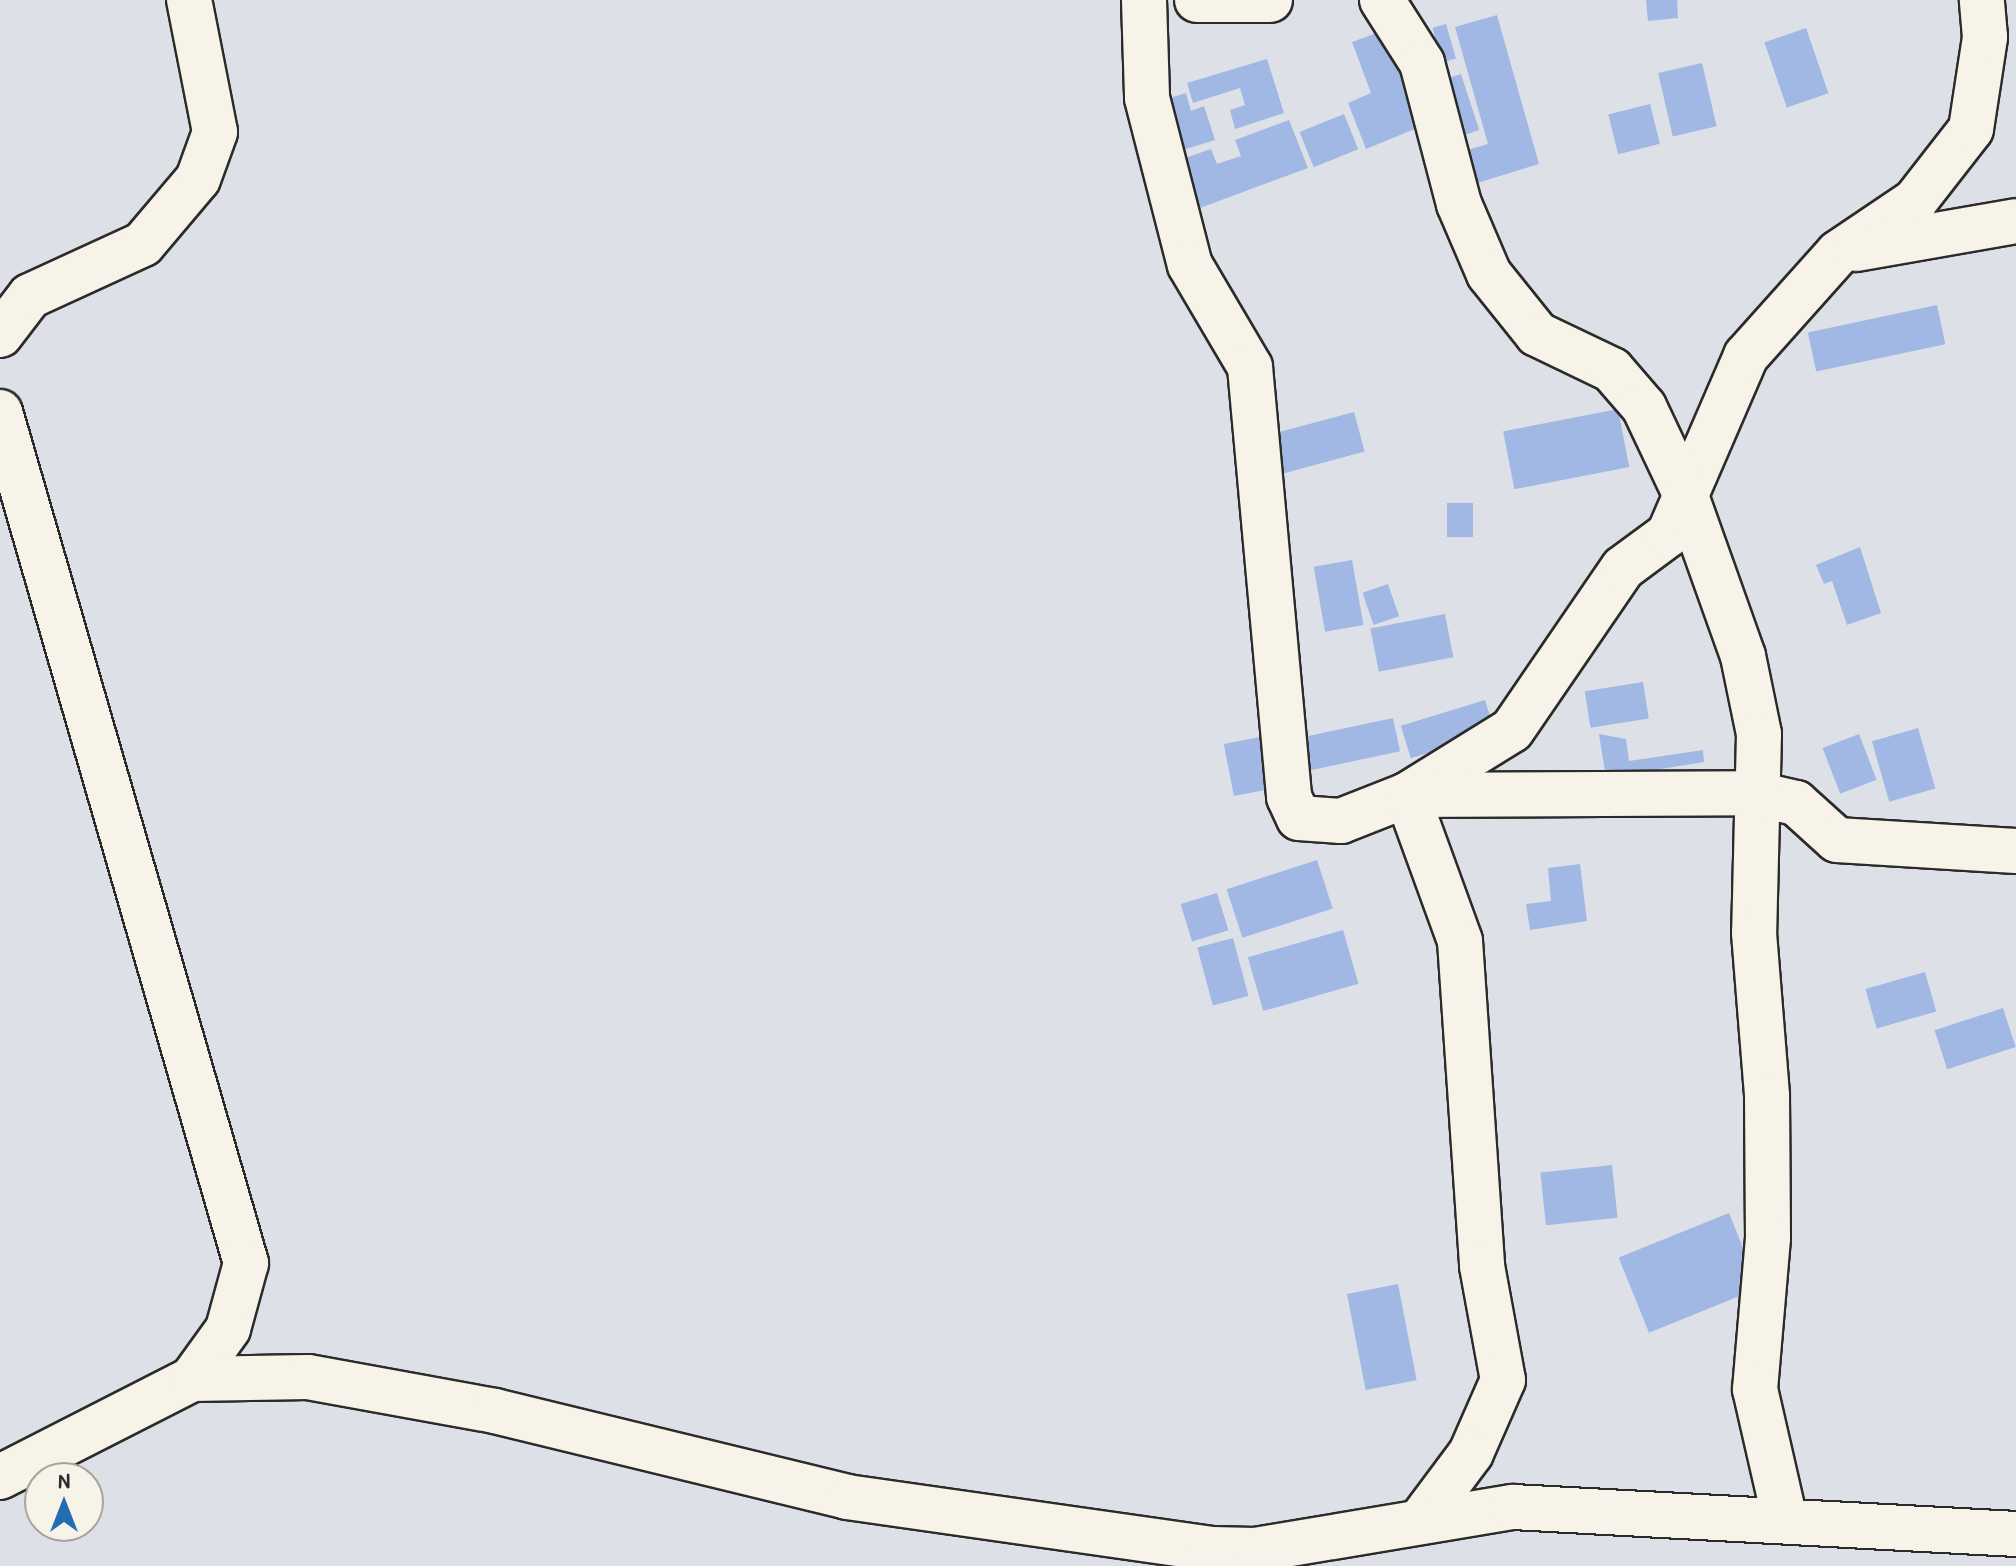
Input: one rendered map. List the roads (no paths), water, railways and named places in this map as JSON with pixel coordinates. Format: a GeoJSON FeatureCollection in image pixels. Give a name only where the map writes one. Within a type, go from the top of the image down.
{"type":"FeatureCollection","features":[{"type":"Feature","properties":{"kind":"street"},"geometry":{"type":"LineString","coordinates":[[0,335],[30,296],[143,244],[198,179],[215,132],[189,0]]}},
{"type":"Feature","properties":{"kind":"street"},"geometry":{"type":"LineString","coordinates":[[1144,0],[1147,98],[1190,265],[1250,367],[1289,797],[1299,818],[1341,821],[1407,795],[1512,730],[1623,568],[1669,534],[1746,356],[1838,253],[1915,201],[1971,129],[1985,37],[1982,0]]}},
{"type":"Feature","properties":{"kind":"street"},"geometry":{"type":"LineString","coordinates":[[1197,0],[1270,0]]}},
{"type":"Feature","properties":{"kind":"street"},"geometry":{"type":"LineString","coordinates":[[1382,0],[1422,63],[1459,204],[1489,274],[1537,334],[1612,370],[1644,407],[1686,496],[1743,656],[1759,734],[1752,793],[1768,1238],[1755,1389],[1785,1520]]}},
{"type":"Feature","properties":{"kind":"street"},"geometry":{"type":"LineString","coordinates":[[1838,253],[2016,221]]}},
{"type":"Feature","properties":{"kind":"street"},"geometry":{"type":"LineString","coordinates":[[0,412],[246,1263],[228,1329],[192,1379]]}},
{"type":"Feature","properties":{"kind":"street"},"geometry":{"type":"LineString","coordinates":[[1407,795],[1752,793],[1796,803],[1837,840],[2016,851]]}},
{"type":"Feature","properties":{"kind":"street"},"geometry":{"type":"LineString","coordinates":[[1407,795],[1460,941],[1482,1266],[1503,1380],[1471,1453],[1421,1520]]}},
{"type":"Feature","properties":{"kind":"street"},"geometry":{"type":"LineString","coordinates":[[0,1477],[192,1379],[308,1377],[495,1411],[847,1497],[1212,1549],[1255,1550],[1513,1507],[2016,1534]]}}]}
